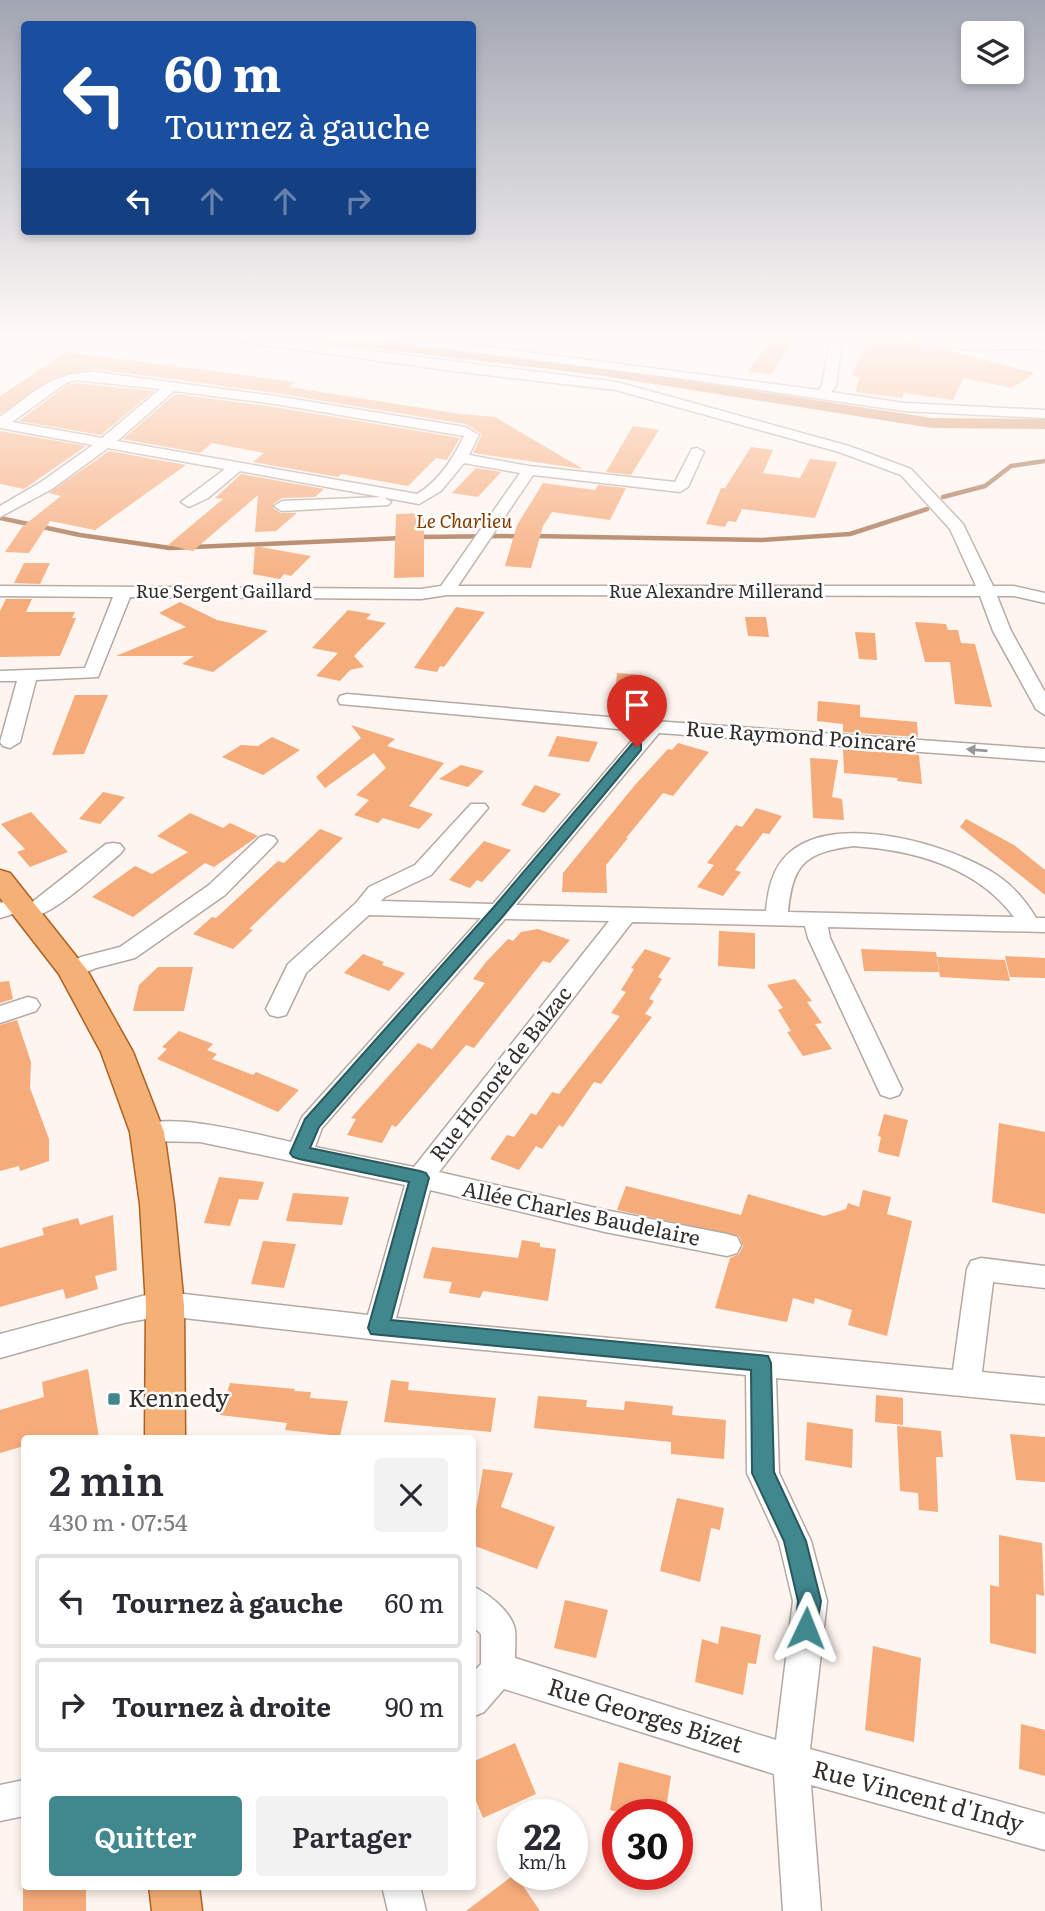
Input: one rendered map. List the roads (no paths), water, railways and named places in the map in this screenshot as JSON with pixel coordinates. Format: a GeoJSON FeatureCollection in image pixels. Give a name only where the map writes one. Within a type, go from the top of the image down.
{"type":"FeatureCollection","features":[{"type":"Feature","properties":{"kind":"main road"},"geometry":{"type":"LineString","coordinates":[[0,878],[16,909],[72,970],[117,1052],[147,1132],[157,1204],[165,1306],[165,1435]]}},
{"type":"Feature","properties":{"kind":"main road"},"geometry":{"type":"LineString","coordinates":[[174,1890],[177,1911]]}},
{"type":"Feature","properties":{"kind":"street"},"geometry":{"type":"LineString","coordinates":[[3,511],[40,491],[107,443],[130,422]]}},
{"type":"Feature","properties":{"kind":"street"},"geometry":{"type":"LineString","coordinates":[[0,424],[419,499],[428,495],[460,458],[472,435],[465,431],[407,422]]}},
{"type":"Feature","properties":{"kind":"street"},"geometry":{"type":"LineString","coordinates":[[747,422],[844,449],[906,472],[957,527],[978,569],[1002,631],[1045,709]]}},
{"type":"Feature","properties":{"kind":"street"},"geometry":{"type":"LineString","coordinates":[[659,497],[680,487],[696,453]]}},
{"type":"Feature","properties":{"kind":"street"},"geometry":{"type":"LineString","coordinates":[[460,458],[529,470],[680,487]]}},
{"type":"Feature","properties":{"kind":"street"},"geometry":{"type":"LineString","coordinates":[[189,502],[204,495],[237,466]]}},
{"type":"Feature","properties":{"kind":"street"},"geometry":{"type":"LineString","coordinates":[[447,590],[529,470]]}},
{"type":"Feature","properties":{"kind":"street"},"geometry":{"type":"LineString","coordinates":[[282,506],[389,501],[401,496]]}},
{"type":"Feature","properties":{"kind":"street","name":"Rue Alexandre Millerand"},"geometry":{"type":"LineString","coordinates":[[447,590],[1014,591],[1045,598]]}},
{"type":"Feature","properties":{"kind":"street","name":"Rue Sergent Gaillard"},"geometry":{"type":"LineString","coordinates":[[0,591],[421,594],[447,590]]}},
{"type":"Feature","properties":{"kind":"street"},"geometry":{"type":"LineString","coordinates":[[0,676],[92,673],[124,591]]}},
{"type":"Feature","properties":{"kind":"street"},"geometry":{"type":"LineString","coordinates":[[10,742],[28,675]]}},
{"type":"Feature","properties":{"kind":"street","name":"Rue Raymond Poincaré"},"geometry":{"type":"LineString","coordinates":[[347,700],[654,727],[1045,755]]}},
{"type":"Feature","properties":{"kind":"street"},"geometry":{"type":"LineString","coordinates":[[299,1153],[311,1124],[499,911],[654,727]]}},
{"type":"Feature","properties":{"kind":"street"},"geometry":{"type":"LineString","coordinates":[[278,1009],[296,969],[364,908],[377,892],[423,870],[478,808]]}},
{"type":"Feature","properties":{"kind":"street"},"geometry":{"type":"LineString","coordinates":[[776,919],[775,903],[782,872],[793,859],[809,848],[849,839],[876,839],[966,867],[983,876],[1017,903],[1038,925]]}},
{"type":"Feature","properties":{"kind":"street"},"geometry":{"type":"LineString","coordinates":[[72,970],[89,962],[127,953],[217,890],[267,841]]}},
{"type":"Feature","properties":{"kind":"street"},"geometry":{"type":"LineString","coordinates":[[16,909],[39,908],[113,849]]}},
{"type":"Feature","properties":{"kind":"street"},"geometry":{"type":"LineString","coordinates":[[364,908],[1038,925]]}},
{"type":"Feature","properties":{"kind":"street","name":"Rue Honoré de Balzac"},"geometry":{"type":"LineString","coordinates":[[379,1328],[420,1178],[626,915]]}},
{"type":"Feature","properties":{"kind":"street"},"geometry":{"type":"LineString","coordinates":[[815,920],[819,938],[890,1089]]}},
{"type":"Feature","properties":{"kind":"street"},"geometry":{"type":"LineString","coordinates":[[0,1016],[28,1005]]}},
{"type":"Feature","properties":{"kind":"street","name":"Allée Charles Baudelaire"},"geometry":{"type":"LineString","coordinates":[[147,1132],[200,1133],[420,1178],[605,1222],[727,1245]]}},
{"type":"Feature","properties":{"kind":"street"},"geometry":{"type":"LineString","coordinates":[[966,1383],[981,1269],[1045,1277]]}},
{"type":"Feature","properties":{"kind":"street"},"geometry":{"type":"LineString","coordinates":[[0,1346],[124,1311],[165,1306],[1045,1391]]}},
{"type":"Feature","properties":{"kind":"street"},"geometry":{"type":"LineString","coordinates":[[761,1363],[763,1473],[795,1541],[810,1601],[791,1762],[802,1911]]}},
{"type":"Feature","properties":{"kind":"street"},"geometry":{"type":"LineString","coordinates":[[476,1606],[498,1628],[498,1670],[476,1695]]}},
{"type":"Feature","properties":{"kind":"street","name":"Rue Georges Bizet"},"geometry":{"type":"LineString","coordinates":[[498,1670],[791,1762]]}},
{"type":"Feature","properties":{"kind":"street","name":"Rue Vincent d'Indy"},"geometry":{"type":"LineString","coordinates":[[791,1762],[1045,1832]]}},
{"type":"Feature","properties":{"kind":"street"},"geometry":{"type":"LineString","coordinates":[[0,1803],[21,1799]]}},
{"type":"Feature","properties":{"kind":"street"},"geometry":{"type":"LineString","coordinates":[[402,1890],[407,1911]]}},
{"type":"Feature","properties":{"kind":"waterway"},"geometry":{"type":"LineString","coordinates":[[927,422],[1045,424]]}},
{"type":"Feature","properties":{"kind":"waterway","name":"Le Charlieu"},"geometry":{"type":"LineString","coordinates":[[943,497],[985,486],[1011,466],[1045,461]]}},
{"type":"Feature","properties":{"kind":"waterway","name":"Le Charlieu"},"geometry":{"type":"LineString","coordinates":[[533,536],[762,540],[850,534],[927,509]]}},
{"type":"Feature","properties":{"kind":"waterway","name":"Le Charlieu"},"geometry":{"type":"LineString","coordinates":[[0,518],[80,535],[170,548],[402,538]]}},
{"type":"Feature","properties":{"kind":"waterway","name":"Le Charlieu"},"geometry":{"type":"LineString","coordinates":[[418,537],[521,536]]}},
{"type":"Feature","properties":{"kind":"place","name":"Kennedy"},"geometry":{"type":"Point","coordinates":[114,1399]}}]}
